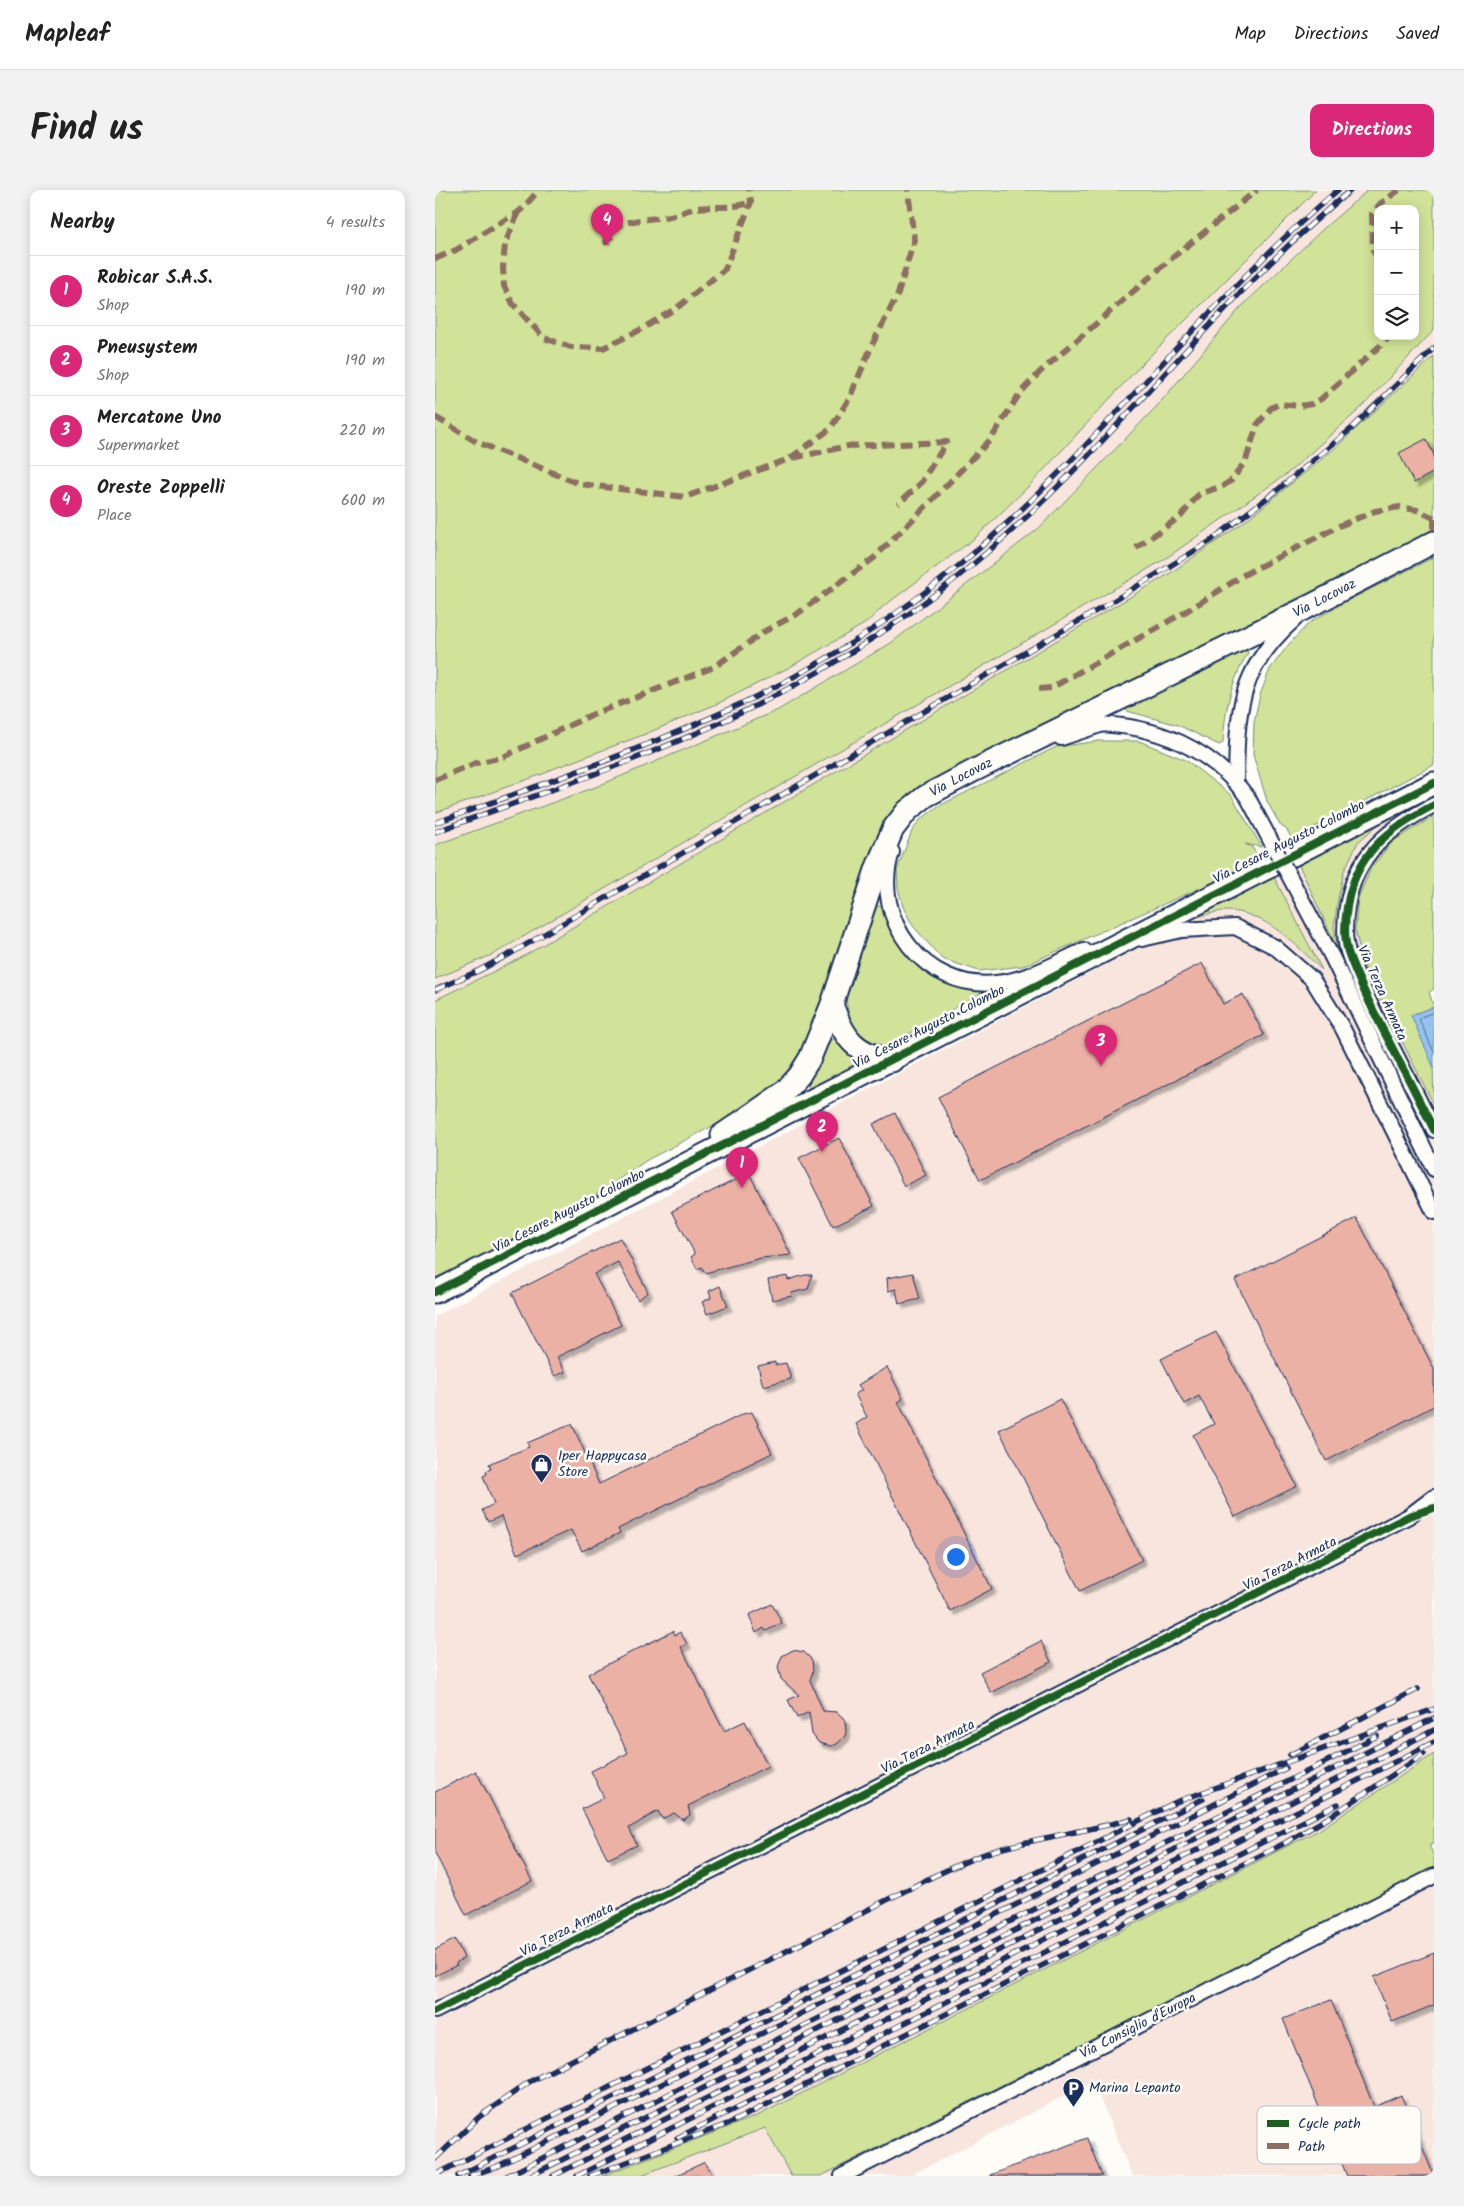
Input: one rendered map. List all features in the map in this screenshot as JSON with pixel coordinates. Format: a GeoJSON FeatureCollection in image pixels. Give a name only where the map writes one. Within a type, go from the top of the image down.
{"type":"FeatureCollection","features":[{"type":"Feature","properties":{"kind":"main road","name":"Via Locovaz"},"geometry":{"type":"LineString","coordinates":[[658,1180],[783,1093],[799,1076],[819,1039],[877,867],[893,830],[907,811],[926,796],[1066,724],[1312,605],[1434,542]]}},
{"type":"Feature","properties":{"kind":"main road","name":"Via Cesare Augusto Colombo"},"geometry":{"type":"LineString","coordinates":[[435,1292],[1434,783]]}},
{"type":"Feature","properties":{"kind":"main road"},"geometry":{"type":"LineString","coordinates":[[832,1004],[839,1025],[848,1040],[857,1048],[873,1057],[891,1061]]}},
{"type":"Feature","properties":{"kind":"street"},"geometry":{"type":"LineString","coordinates":[[1237,782],[1237,723],[1250,675],[1264,652],[1283,630],[1312,605]]}},
{"type":"Feature","properties":{"kind":"street","name":"Via Terza Armata"},"geometry":{"type":"LineString","coordinates":[[1066,724],[1103,724],[1153,731],[1176,739],[1199,752],[1237,782],[1248,798],[1331,957],[1434,1169]]}},
{"type":"Feature","properties":{"kind":"street","name":"Via Locovaz"},"geometry":{"type":"LineString","coordinates":[[1103,724],[1060,738],[922,810],[900,836],[891,855],[887,892],[892,917],[913,953],[928,966],[951,978],[994,984],[1016,980],[1096,945],[1149,929]]}},
{"type":"Feature","properties":{"kind":"street","name":"Via Terza Armata"},"geometry":{"type":"LineString","coordinates":[[1434,805],[1413,816],[1383,836],[1363,860],[1350,888],[1345,918],[1348,950],[1372,1008],[1434,1130]]}},
{"type":"Feature","properties":{"kind":"street"},"geometry":{"type":"LineString","coordinates":[[1121,943],[1182,930],[1235,927],[1275,947],[1312,979],[1343,1028],[1434,1212]]}},
{"type":"Feature","properties":{"kind":"street","name":"Via Terza Armata"},"geometry":{"type":"LineString","coordinates":[[1409,1516],[1434,1497]]}},
{"type":"Feature","properties":{"kind":"street","name":"Via Terza Armata"},"geometry":{"type":"LineString","coordinates":[[435,2010],[1409,1516],[1434,1508]]}},
{"type":"Feature","properties":{"kind":"street","name":"Via Consiglio d'Europa"},"geometry":{"type":"LineString","coordinates":[[842,2176],[1434,1876]]}},
{"type":"Feature","properties":{"kind":"shaded area"},"geometry":{"type":"Polygon","coordinates":[[[1316,190],[1368,190],[1324,228],[1241,307],[1157,406],[1038,529],[891,643],[778,710],[593,788],[435,845],[435,813],[643,735],[866,623],[884,606],[975,538],[1029,486],[1141,365],[1316,190]]]}},
{"type":"Feature","properties":{"kind":"shaded area"},"geometry":{"type":"Polygon","coordinates":[[[1434,330],[1434,356],[1333,450],[1240,525],[1169,574],[519,959],[435,1000],[435,979],[494,954],[1165,559],[1361,408],[1434,330]]]}},
{"type":"Feature","properties":{"kind":"shaded area"},"geometry":{"type":"Polygon","coordinates":[[[1434,796],[1434,816],[1392,842],[1363,964],[1434,1105],[1434,1754],[1319,1830],[759,2115],[602,2176],[435,2176],[435,1316],[1197,917],[1228,911],[1256,918],[1282,933],[1321,968],[1273,875],[1298,863],[1337,948],[1334,927],[1338,899],[1344,871],[1358,842],[1381,822],[1434,796]]]}},
{"type":"Feature","properties":{"kind":"shaded area"},"geometry":{"type":"Polygon","coordinates":[[[1434,1868],[1434,2176],[1132,2176],[1093,2081],[909,2176],[821,2176],[1434,1868]]]}},
{"type":"Feature","properties":{"kind":"shaded area"},"geometry":{"type":"Polygon","coordinates":[[[765,2128],[791,2176],[639,2176],[765,2128]]]}},
{"type":"Feature","properties":{"kind":"green space"},"geometry":{"type":"Polygon","coordinates":[[[435,190],[1316,190],[1141,365],[1029,486],[975,538],[884,606],[866,623],[790,667],[719,703],[548,772],[435,813],[435,190]]]}},
{"type":"Feature","properties":{"kind":"green space"},"geometry":{"type":"Polygon","coordinates":[[[1368,190],[1434,190],[1434,330],[1361,408],[1288,473],[1165,559],[494,954],[435,979],[435,845],[593,788],[778,710],[891,643],[1038,529],[1157,406],[1241,307],[1324,228],[1368,190]]]}},
{"type":"Feature","properties":{"kind":"green space"},"geometry":{"type":"Polygon","coordinates":[[[1434,356],[1434,530],[954,771],[889,818],[871,850],[821,1003],[800,1052],[772,1093],[738,1113],[647,1160],[575,1209],[435,1280],[435,1000],[519,959],[1169,574],[1240,525],[1333,450],[1434,356]]]}},
{"type":"Feature","properties":{"kind":"green space"},"geometry":{"type":"Polygon","coordinates":[[[1434,557],[1434,765],[1292,839],[1287,830],[1280,825],[1267,801],[1253,755],[1254,722],[1260,695],[1270,669],[1289,644],[1309,623],[1345,602],[1434,557]]]}},
{"type":"Feature","properties":{"kind":"green space"},"geometry":{"type":"Polygon","coordinates":[[[1247,647],[1248,653],[1237,675],[1230,696],[1225,719],[1223,743],[1219,745],[1178,725],[1127,711],[1125,706],[1247,647]]]}},
{"type":"Feature","properties":{"kind":"green space"},"geometry":{"type":"Polygon","coordinates":[[[1099,741],[1139,741],[1186,760],[1231,795],[1262,847],[1245,844],[1252,847],[1256,853],[1248,867],[1023,966],[979,971],[942,959],[913,926],[903,907],[898,888],[897,870],[912,831],[920,820],[937,807],[1056,747],[1099,741]]]}},
{"type":"Feature","properties":{"kind":"green space"},"geometry":{"type":"Polygon","coordinates":[[[1434,816],[1434,989],[1429,992],[1434,1007],[1411,1015],[1433,1062],[1434,1105],[1363,964],[1355,929],[1358,898],[1371,868],[1392,842],[1434,816]]]}},
{"type":"Feature","properties":{"kind":"green space"},"geometry":{"type":"Polygon","coordinates":[[[1381,822],[1358,842],[1344,871],[1334,927],[1338,950],[1298,863],[1381,822]]]}},
{"type":"Feature","properties":{"kind":"green space"},"geometry":{"type":"Polygon","coordinates":[[[1273,875],[1322,970],[1291,941],[1255,917],[1227,911],[1197,917],[1273,875]]]}},
{"type":"Feature","properties":{"kind":"green space"},"geometry":{"type":"Polygon","coordinates":[[[873,906],[883,906],[898,941],[919,966],[947,981],[983,992],[895,1042],[877,1049],[865,1044],[850,1023],[845,994],[873,906]]]}},
{"type":"Feature","properties":{"kind":"green space"},"geometry":{"type":"Polygon","coordinates":[[[837,1037],[861,1060],[859,1065],[812,1089],[809,1088],[807,1082],[827,1042],[837,1037]]]}},
{"type":"Feature","properties":{"kind":"green space"},"geometry":{"type":"Polygon","coordinates":[[[1434,1754],[1434,1843],[1429,1845],[1434,1856],[1434,1868],[821,2176],[791,2176],[765,2128],[639,2176],[602,2176],[759,2115],[1319,1830],[1434,1754]]]}},
{"type":"Feature","properties":{"kind":"water"},"geometry":{"type":"Polygon","coordinates":[[[1434,1007],[1434,1068],[1411,1015],[1434,1007]]]}},
{"type":"Feature","properties":{"kind":"building"},"geometry":{"type":"Polygon","coordinates":[[[1426,439],[1434,455],[1434,472],[1414,483],[1399,453],[1426,439]]]}},
{"type":"Feature","properties":{"kind":"building"},"geometry":{"type":"Polygon","coordinates":[[[1202,963],[1223,1004],[1243,994],[1264,1035],[980,1180],[938,1097],[1202,963]]]}},
{"type":"Feature","properties":{"kind":"building"},"geometry":{"type":"Polygon","coordinates":[[[895,1113],[926,1175],[904,1186],[873,1124],[895,1113]]]}},
{"type":"Feature","properties":{"kind":"building"},"geometry":{"type":"Polygon","coordinates":[[[839,1138],[874,1206],[833,1226],[799,1158],[839,1138]]]}},
{"type":"Feature","properties":{"kind":"building"},"geometry":{"type":"Polygon","coordinates":[[[749,1173],[791,1255],[761,1258],[705,1273],[702,1267],[697,1269],[691,1257],[695,1254],[672,1211],[749,1173]]]}},
{"type":"Feature","properties":{"kind":"building"},"geometry":{"type":"Polygon","coordinates":[[[1357,1218],[1434,1369],[1434,1406],[1326,1461],[1235,1280],[1357,1218]]]}},
{"type":"Feature","properties":{"kind":"building"},"geometry":{"type":"Polygon","coordinates":[[[620,1238],[648,1292],[638,1300],[618,1262],[594,1274],[621,1325],[557,1357],[565,1372],[554,1376],[512,1293],[620,1238]]]}},
{"type":"Feature","properties":{"kind":"building"},"geometry":{"type":"Polygon","coordinates":[[[913,1273],[920,1299],[899,1304],[896,1289],[888,1291],[887,1278],[913,1273]]]}},
{"type":"Feature","properties":{"kind":"building"},"geometry":{"type":"Polygon","coordinates":[[[812,1275],[808,1289],[791,1293],[792,1296],[772,1300],[768,1280],[787,1276],[788,1280],[812,1275]]]}},
{"type":"Feature","properties":{"kind":"building"},"geometry":{"type":"Polygon","coordinates":[[[720,1286],[728,1306],[707,1314],[702,1302],[711,1298],[709,1291],[720,1286]]]}},
{"type":"Feature","properties":{"kind":"building"},"geometry":{"type":"Polygon","coordinates":[[[1216,1332],[1297,1486],[1235,1517],[1193,1435],[1214,1424],[1199,1396],[1184,1404],[1161,1359],[1216,1332]]]}},
{"type":"Feature","properties":{"kind":"building"},"geometry":{"type":"Polygon","coordinates":[[[775,1362],[775,1365],[786,1363],[791,1379],[763,1386],[758,1366],[775,1362]]]}},
{"type":"Feature","properties":{"kind":"building"},"geometry":{"type":"Polygon","coordinates":[[[887,1367],[903,1399],[898,1402],[992,1589],[950,1611],[856,1424],[867,1417],[855,1394],[862,1390],[858,1385],[887,1367]]]}},
{"type":"Feature","properties":{"kind":"building"},"geometry":{"type":"Polygon","coordinates":[[[1060,1399],[1142,1560],[1080,1591],[999,1430],[1060,1399]]]}},
{"type":"Feature","properties":{"kind":"building"},"geometry":{"type":"Polygon","coordinates":[[[752,1412],[772,1453],[618,1529],[620,1533],[582,1551],[571,1530],[517,1554],[501,1516],[488,1522],[482,1510],[494,1504],[483,1476],[487,1474],[486,1471],[491,1469],[489,1464],[529,1447],[527,1443],[572,1424],[599,1484],[743,1414],[752,1412]]]}},
{"type":"Feature","properties":{"kind":"building"},"geometry":{"type":"Polygon","coordinates":[[[772,1604],[782,1623],[766,1631],[764,1628],[756,1633],[749,1615],[772,1604]]]}},
{"type":"Feature","properties":{"kind":"building"},"geometry":{"type":"Polygon","coordinates":[[[673,1631],[675,1635],[680,1632],[687,1644],[681,1647],[724,1731],[745,1721],[768,1766],[688,1806],[690,1815],[683,1820],[674,1813],[662,1819],[658,1811],[629,1828],[637,1845],[608,1859],[582,1809],[604,1798],[591,1771],[628,1753],[588,1674],[673,1631]]]}},
{"type":"Feature","properties":{"kind":"building"},"geometry":{"type":"Polygon","coordinates":[[[1041,1641],[1051,1662],[991,1693],[980,1672],[1041,1641]]]}},
{"type":"Feature","properties":{"kind":"building"},"geometry":{"type":"Polygon","coordinates":[[[793,1650],[804,1652],[812,1660],[813,1671],[810,1680],[823,1711],[837,1712],[845,1720],[845,1736],[837,1744],[831,1746],[819,1743],[812,1734],[809,1712],[797,1718],[788,1700],[799,1695],[781,1679],[778,1667],[782,1656],[793,1650]]]}},
{"type":"Feature","properties":{"kind":"building"},"geometry":{"type":"Polygon","coordinates":[[[476,1771],[532,1881],[466,1915],[435,1853],[435,1792],[476,1771]]]}},
{"type":"Feature","properties":{"kind":"building"},"geometry":{"type":"Polygon","coordinates":[[[455,1939],[464,1958],[456,1963],[457,1965],[435,1976],[435,1950],[455,1939]]]}},
{"type":"Feature","properties":{"kind":"building"},"geometry":{"type":"Polygon","coordinates":[[[1434,1953],[1434,2005],[1392,2022],[1374,1977],[1434,1953]]]}},
{"type":"Feature","properties":{"kind":"building"},"geometry":{"type":"Polygon","coordinates":[[[1331,2000],[1374,2106],[1318,2106],[1283,2019],[1331,2000]]]}},
{"type":"Feature","properties":{"kind":"building"},"geometry":{"type":"Polygon","coordinates":[[[1401,2095],[1405,2106],[1376,2106],[1401,2095]]]}},
{"type":"Feature","properties":{"kind":"building"},"geometry":{"type":"Polygon","coordinates":[[[1087,2138],[1102,2176],[990,2176],[990,2175],[1087,2138]]]}},
{"type":"Feature","properties":{"kind":"building"},"geometry":{"type":"Polygon","coordinates":[[[1421,2144],[1434,2176],[1347,2176],[1342,2164],[1421,2164],[1421,2144]]]}},
{"type":"Feature","properties":{"kind":"building"},"geometry":{"type":"Polygon","coordinates":[[[705,2162],[713,2176],[675,2176],[705,2162]]]}},
{"type":"Feature","properties":{"kind":"railway"},"geometry":{"type":"LineString","coordinates":[[435,823],[637,749],[716,715],[755,697],[809,668],[888,619],[962,563],[1012,519],[1105,425],[1241,280],[1288,234],[1338,190]]}},
{"type":"Feature","properties":{"kind":"railway"},"geometry":{"type":"LineString","coordinates":[[435,832],[640,757],[720,723],[820,671],[909,614],[991,549],[1038,506],[1083,461],[1257,276],[1351,190]]}},
{"type":"Feature","properties":{"kind":"railway"},"geometry":{"type":"LineString","coordinates":[[435,990],[510,954],[1108,604],[1209,542],[1275,492],[1351,429],[1434,348]]}},
{"type":"Feature","properties":{"kind":"railway"},"geometry":{"type":"LineString","coordinates":[[1290,1755],[1418,1689]]}},
{"type":"Feature","properties":{"kind":"railway"},"geometry":{"type":"LineString","coordinates":[[435,2175],[1176,1802],[1434,1709]]}},
{"type":"Feature","properties":{"kind":"railway"},"geometry":{"type":"LineString","coordinates":[[530,2176],[1434,1718]]}},
{"type":"Feature","properties":{"kind":"railway"},"geometry":{"type":"LineString","coordinates":[[553,2176],[1434,1730]]}},
{"type":"Feature","properties":{"kind":"railway"},"geometry":{"type":"LineString","coordinates":[[507,2176],[1377,1736]]}},
{"type":"Feature","properties":{"kind":"railway"},"geometry":{"type":"LineString","coordinates":[[577,2176],[1434,1742]]}},
{"type":"Feature","properties":{"kind":"railway"},"geometry":{"type":"LineString","coordinates":[[590,2176],[730,2123],[1285,1843],[1328,1818],[1424,1754]]}},
{"type":"Feature","properties":{"kind":"railway"},"geometry":{"type":"LineString","coordinates":[[470,2176],[496,2167],[567,2132],[1286,1768]]}},
{"type":"Feature","properties":{"kind":"railway"},"geometry":{"type":"LineString","coordinates":[[458,2176],[1203,1799]]}},
{"type":"Feature","properties":{"kind":"railway"},"geometry":{"type":"LineString","coordinates":[[677,2138],[1338,1804]]}},
{"type":"Feature","properties":{"kind":"railway"},"geometry":{"type":"LineString","coordinates":[[435,2159],[479,2117],[529,2082],[936,1875],[975,1858],[1005,1848],[1131,1819]]}},
{"type":"Feature","properties":{"kind":"marked path"},"geometry":{"type":"LineString","coordinates":[[435,259],[456,250],[521,210],[539,190]]}},
{"type":"Feature","properties":{"kind":"marked path"},"geometry":{"type":"LineString","coordinates":[[518,212],[505,244],[503,267],[504,286],[513,304],[544,338],[571,347],[603,348],[640,330],[678,307],[725,269],[751,202],[749,190]]}},
{"type":"Feature","properties":{"kind":"marked path"},"geometry":{"type":"LineString","coordinates":[[435,417],[477,442],[580,484],[685,497],[789,459],[830,429],[849,399],[873,343],[898,294],[914,240],[908,190]]}},
{"type":"Feature","properties":{"kind":"marked path"},"geometry":{"type":"LineString","coordinates":[[435,780],[476,763],[503,757],[591,715],[714,667],[765,631],[797,614],[874,558],[991,439],[1020,393],[1040,372],[1172,258],[1257,190]]}},
{"type":"Feature","properties":{"kind":"marked path"},"geometry":{"type":"LineString","coordinates":[[1374,252],[1372,214],[1380,204],[1399,190]]}},
{"type":"Feature","properties":{"kind":"marked path"},"geometry":{"type":"LineString","coordinates":[[607,245],[606,239],[611,237],[613,229],[626,223],[670,216],[696,208],[731,206],[751,202]]}},
{"type":"Feature","properties":{"kind":"marked path"},"geometry":{"type":"LineString","coordinates":[[1136,548],[1181,516],[1199,494],[1223,486],[1232,480],[1246,460],[1257,425],[1271,408],[1279,404],[1299,406],[1312,404],[1321,399],[1387,340]]}},
{"type":"Feature","properties":{"kind":"marked path"},"geometry":{"type":"LineString","coordinates":[[793,458],[848,446],[947,442],[920,484],[898,504]]}},
{"type":"Feature","properties":{"kind":"marked path"},"geometry":{"type":"LineString","coordinates":[[1039,689],[1051,688],[1185,612],[1247,573],[1339,526],[1375,511],[1400,507],[1417,510],[1434,518]]}},
{"type":"Feature","properties":{"kind":"marked path"},"geometry":{"type":"LineString","coordinates":[[1434,518],[1434,530]]}},
{"type":"Feature","properties":{"kind":"cycle path"},"geometry":{"type":"LineString","coordinates":[[435,1292],[1434,783]]}},
{"type":"Feature","properties":{"kind":"cycle path"},"geometry":{"type":"LineString","coordinates":[[1434,805],[1389,833],[1366,858],[1351,888],[1345,930],[1348,952],[1360,981],[1434,1130]]}},
{"type":"Feature","properties":{"kind":"cycle path"},"geometry":{"type":"LineString","coordinates":[[435,2011],[1409,1516],[1434,1508]]}},
{"type":"Feature","properties":{"kind":"place","name":"Oreste Zoppelli"},"geometry":{"type":"Point","coordinates":[607,245]}},
{"type":"Feature","properties":{"kind":"place","name":"Mercatone Uno"},"geometry":{"type":"Point","coordinates":[1101,1066]}},
{"type":"Feature","properties":{"kind":"place","name":"Pneusystem"},"geometry":{"type":"Point","coordinates":[822,1152]}},
{"type":"Feature","properties":{"kind":"place","name":"Robicar S.A.S."},"geometry":{"type":"Point","coordinates":[742,1188]}},
{"type":"Feature","properties":{"kind":"place","name":"Iper Happycasa Store"},"geometry":{"type":"Point","coordinates":[542,1483]}},
{"type":"Feature","properties":{"kind":"place","name":"Marina Lepanto"},"geometry":{"type":"Point","coordinates":[1073,2107]}}]}
